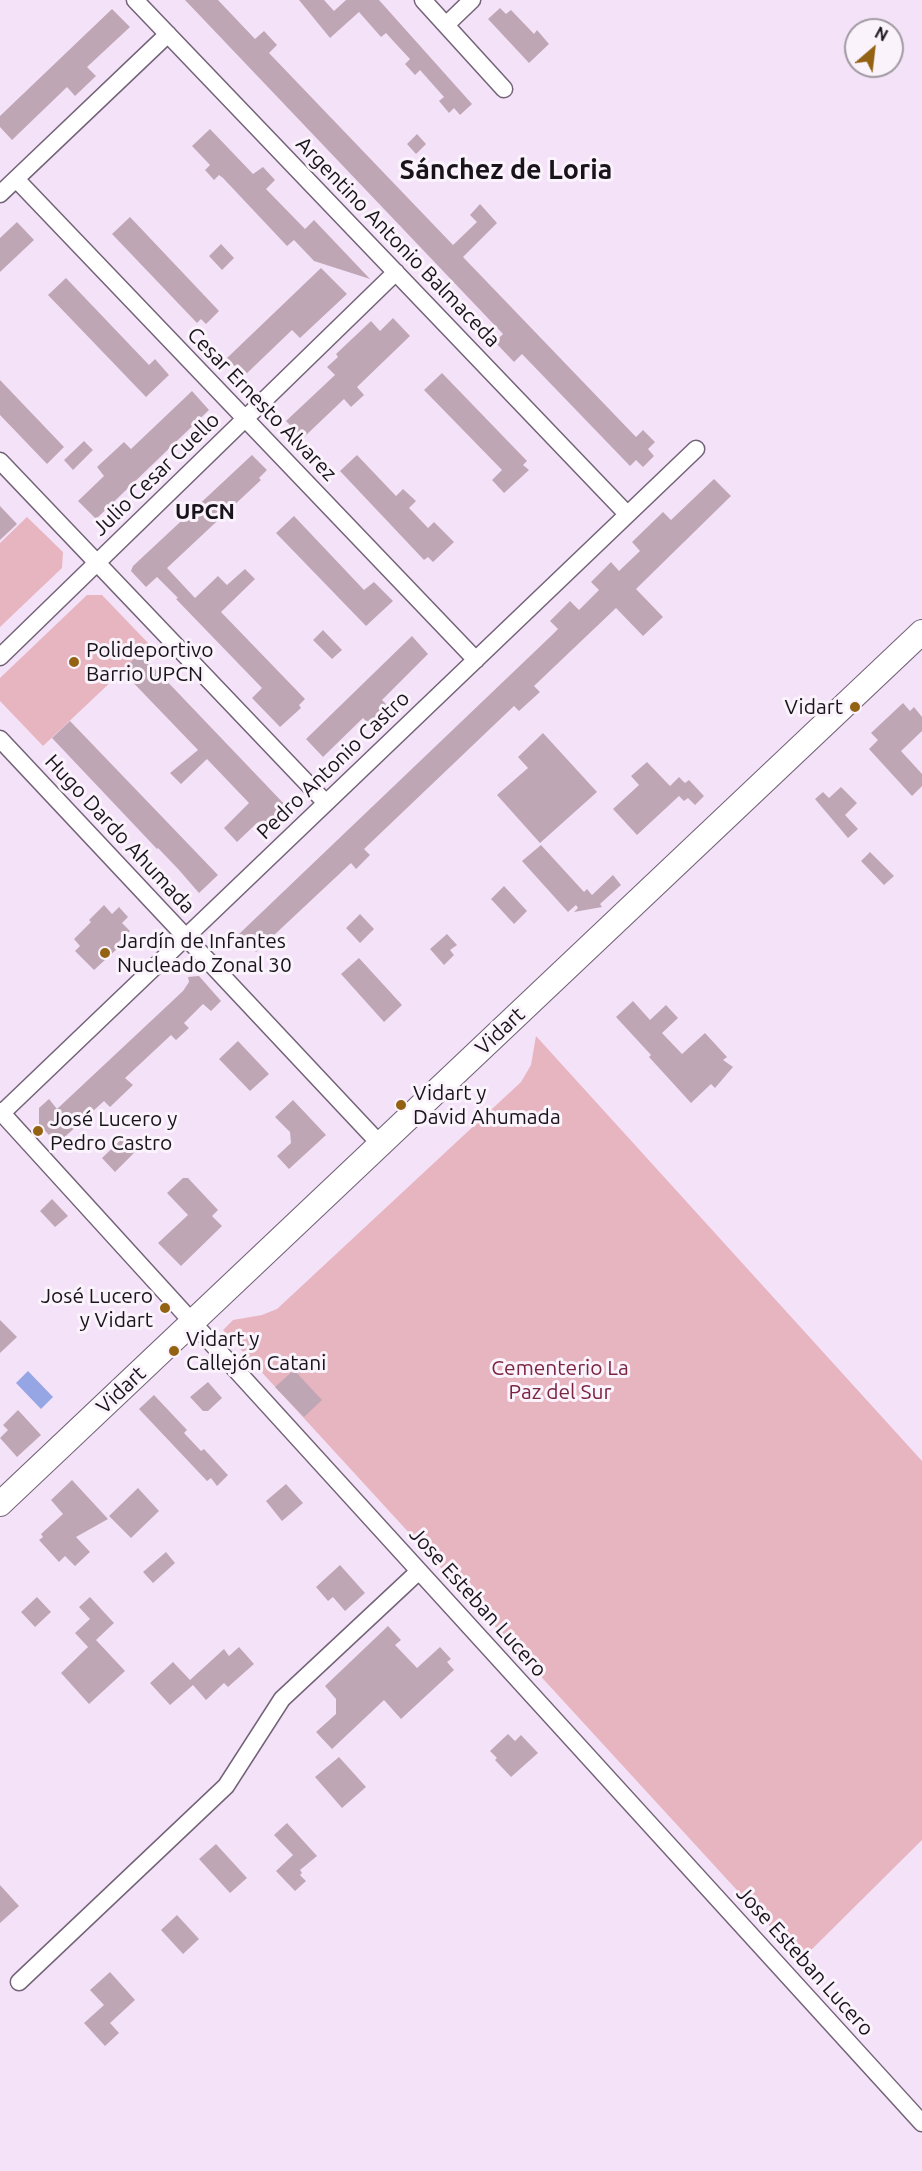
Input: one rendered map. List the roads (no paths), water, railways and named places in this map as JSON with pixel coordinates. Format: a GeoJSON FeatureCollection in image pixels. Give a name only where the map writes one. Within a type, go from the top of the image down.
{"type":"FeatureCollection","features":[{"type":"Feature","properties":{"kind":"street","name":"Argentino Antonio Balmaceda"},"geometry":{"type":"LineString","coordinates":[[135,0],[627,514]]}},
{"type":"Feature","properties":{"kind":"street"},"geometry":{"type":"LineString","coordinates":[[423,0],[504,89]]}},
{"type":"Feature","properties":{"kind":"street"},"geometry":{"type":"LineString","coordinates":[[446,25],[472,0]]}},
{"type":"Feature","properties":{"kind":"street"},"geometry":{"type":"LineString","coordinates":[[0,194],[168,34]]}},
{"type":"Feature","properties":{"kind":"street","name":"Cesar Ernesto Alvarez"},"geometry":{"type":"LineString","coordinates":[[16,179],[476,660]]}},
{"type":"Feature","properties":{"kind":"street","name":"Julio Cesar Cuello"},"geometry":{"type":"LineString","coordinates":[[0,657],[396,272]]}},
{"type":"Feature","properties":{"kind":"street","name":"Pedro Antonio Castro"},"geometry":{"type":"LineString","coordinates":[[1,1112],[696,449]]}},
{"type":"Feature","properties":{"kind":"street"},"geometry":{"type":"LineString","coordinates":[[0,461],[326,803]]}},
{"type":"Feature","properties":{"kind":"street","name":"Vidart"},"geometry":{"type":"LineString","coordinates":[[0,1504],[922,632]]}},
{"type":"Feature","properties":{"kind":"street","name":"Hugo Dardo Ahumada"},"geometry":{"type":"LineString","coordinates":[[0,739],[380,1144]]}},
{"type":"Feature","properties":{"kind":"street","name":"Jose Esteban Lucero"},"geometry":{"type":"LineString","coordinates":[[1,1112],[922,2123]]}},
{"type":"Feature","properties":{"kind":"street"},"geometry":{"type":"LineString","coordinates":[[19,1982],[226,1786],[282,1699],[419,1571]]}},
{"type":"Feature","properties":{"kind":"water"},"geometry":{"type":"Polygon","coordinates":[[[28,1371],[53,1397],[41,1409],[16,1383],[28,1371]]]}},
{"type":"Feature","properties":{"kind":"place","name":"Polideportivo Barrio UPCN"},"geometry":{"type":"Point","coordinates":[74,662]}},
{"type":"Feature","properties":{"kind":"place","name":"Vidart"},"geometry":{"type":"Point","coordinates":[855,707]}},
{"type":"Feature","properties":{"kind":"place","name":"Jardín de Infantes Nucleado Zonal 30"},"geometry":{"type":"Point","coordinates":[105,953]}},
{"type":"Feature","properties":{"kind":"place","name":"Vidart y David Ahumada"},"geometry":{"type":"Point","coordinates":[401,1105]}},
{"type":"Feature","properties":{"kind":"place","name":"José Lucero y Pedro Castro"},"geometry":{"type":"Point","coordinates":[38,1131]}},
{"type":"Feature","properties":{"kind":"place","name":"José Lucero y Vidart"},"geometry":{"type":"Point","coordinates":[165,1308]}},
{"type":"Feature","properties":{"kind":"place","name":"Vidart y Callejón Catani"},"geometry":{"type":"Point","coordinates":[174,1351]}},
{"type":"Feature","properties":{"kind":"district","name":"Sánchez de Loria"},"geometry":{"type":"Point","coordinates":[506,170]}},
{"type":"Feature","properties":{"kind":"district","name":"UPCN"},"geometry":{"type":"Point","coordinates":[205,512]}},
{"type":"Feature","properties":{"kind":"park label","name":"Cementerio La Paz del Sur"},"geometry":{"type":"Point","coordinates":[560,1380]}}]}
